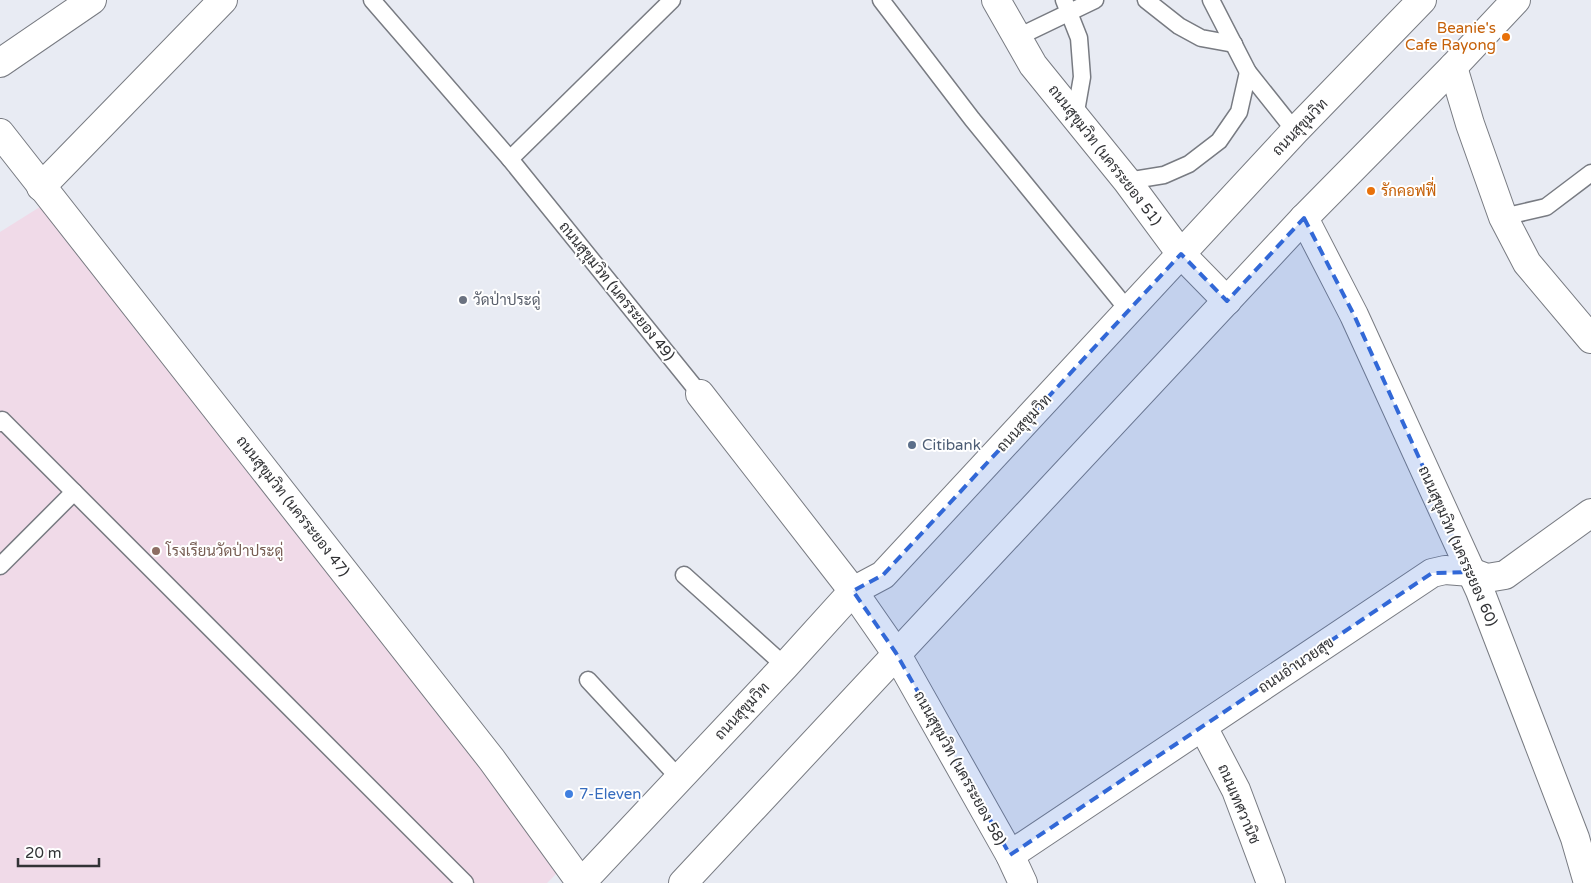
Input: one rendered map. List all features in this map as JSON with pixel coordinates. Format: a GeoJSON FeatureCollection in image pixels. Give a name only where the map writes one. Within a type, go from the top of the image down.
{"type":"FeatureCollection","features":[{"type":"Feature","properties":{"kind":"street"},"geometry":{"type":"LineString","coordinates":[[0,64],[92,0]]}},
{"type":"Feature","properties":{"kind":"street"},"geometry":{"type":"LineString","coordinates":[[42,187],[223,0]]}},
{"type":"Feature","properties":{"kind":"street","name":"ถนนสุขุมวิท (นครระยอง 51)"},"geometry":{"type":"LineString","coordinates":[[996,0],[1033,65],[1127,181],[1181,254],[1227,301]]}},
{"type":"Feature","properties":{"kind":"street","name":"ถนนสุขุมวิท"},"geometry":{"type":"LineString","coordinates":[[581,883],[680,779],[853,591],[883,575],[1295,131],[1422,0]]}},
{"type":"Feature","properties":{"kind":"street"},"geometry":{"type":"LineString","coordinates":[[683,883],[1304,218],[1516,0]]}},
{"type":"Feature","properties":{"kind":"street"},"geometry":{"type":"LineString","coordinates":[[1452,67],[1503,217],[1527,263],[1591,339]]}},
{"type":"Feature","properties":{"kind":"street","name":"ถนนสุขุมวิท (นครระยอง 47)"},"geometry":{"type":"LineString","coordinates":[[0,133],[492,760],[581,883]]}},
{"type":"Feature","properties":{"kind":"street","name":"ถนนสุขุมวิท (นครระยอง 60)"},"geometry":{"type":"LineString","coordinates":[[1304,218],[1354,315],[1472,572],[1575,838],[1588,883]]}},
{"type":"Feature","properties":{"kind":"street","name":"ถนนสุขุมวิท (นครระยอง 49)"},"geometry":{"type":"LineString","coordinates":[[700,394],[853,591]]}},
{"type":"Feature","properties":{"kind":"street","name":"ถนนอำนวยสุข"},"geometry":{"type":"LineString","coordinates":[[1010,855],[1432,573],[1445,570],[1472,572],[1487,578],[1505,575],[1591,513]]}},
{"type":"Feature","properties":{"kind":"street","name":"ถนนสุขุมวิท (นครระยอง 58)"},"geometry":{"type":"LineString","coordinates":[[853,591],[896,654],[1010,855],[1023,883]]}},
{"type":"Feature","properties":{"kind":"street","name":"ถนนเทศวานิช"},"geometry":{"type":"LineString","coordinates":[[1203,727],[1236,790],[1271,883]]}},
{"type":"Feature","properties":{"kind":"lane","name":"ถนนสุขุมวิท (นครระยอง 49)"},"geometry":{"type":"LineString","coordinates":[[372,0],[510,159],[700,394]]}},
{"type":"Feature","properties":{"kind":"lane"},"geometry":{"type":"LineString","coordinates":[[510,159],[672,0]]}},
{"type":"Feature","properties":{"kind":"lane"},"geometry":{"type":"LineString","coordinates":[[881,0],[972,119],[1128,310]]}},
{"type":"Feature","properties":{"kind":"lane"},"geometry":{"type":"LineString","coordinates":[[1064,0],[1079,38],[1082,77],[1075,117]]}},
{"type":"Feature","properties":{"kind":"lane"},"geometry":{"type":"LineString","coordinates":[[1018,37],[1095,0]]}},
{"type":"Feature","properties":{"kind":"lane"},"geometry":{"type":"LineString","coordinates":[[1146,0],[1179,26],[1201,38],[1234,44]]}},
{"type":"Feature","properties":{"kind":"lane"},"geometry":{"type":"LineString","coordinates":[[1211,0],[1248,72],[1295,131]]}},
{"type":"Feature","properties":{"kind":"lane"},"geometry":{"type":"LineString","coordinates":[[1127,181],[1164,175],[1189,164],[1219,141],[1239,112],[1248,72]]}},
{"type":"Feature","properties":{"kind":"lane"},"geometry":{"type":"LineString","coordinates":[[1503,217],[1546,207],[1591,173]]}},
{"type":"Feature","properties":{"kind":"lane"},"geometry":{"type":"LineString","coordinates":[[0,423],[2,420],[465,883]]}},
{"type":"Feature","properties":{"kind":"lane"},"geometry":{"type":"LineString","coordinates":[[0,566],[74,492]]}},
{"type":"Feature","properties":{"kind":"lane"},"geometry":{"type":"LineString","coordinates":[[684,575],[785,666]]}},
{"type":"Feature","properties":{"kind":"lane"},"geometry":{"type":"LineString","coordinates":[[588,680],[680,779]]}},
{"type":"Feature","properties":{"kind":"highlighted area"},"geometry":{"type":"Polygon","coordinates":[[[1304,218],[1354,315],[1471,572],[1432,573],[1010,855],[896,653],[853,591],[883,575],[1181,254],[1227,301],[1304,218]]]}},
{"type":"Feature","properties":{"kind":"shaded area","name":"โรงเรียนวัดป่าประดู่"},"geometry":{"type":"Polygon","coordinates":[[[43,205],[561,869],[547,883],[0,883],[0,232],[43,205]]]}},
{"type":"Feature","properties":{"kind":"place","name":"Beanie's Cafe Rayong"},"geometry":{"type":"Point","coordinates":[1506,37]}},
{"type":"Feature","properties":{"kind":"place","name":"รักคอฟฟี่"},"geometry":{"type":"Point","coordinates":[1371,191]}},
{"type":"Feature","properties":{"kind":"place","name":"วัดป่าประดู่"},"geometry":{"type":"Point","coordinates":[463,300]}},
{"type":"Feature","properties":{"kind":"place","name":"Citibank"},"geometry":{"type":"Point","coordinates":[912,445]}},
{"type":"Feature","properties":{"kind":"place","name":"โรงเรียนวัดป่าประดู่"},"geometry":{"type":"Point","coordinates":[156,551]}},
{"type":"Feature","properties":{"kind":"place","name":"7-Eleven"},"geometry":{"type":"Point","coordinates":[569,794]}}]}
